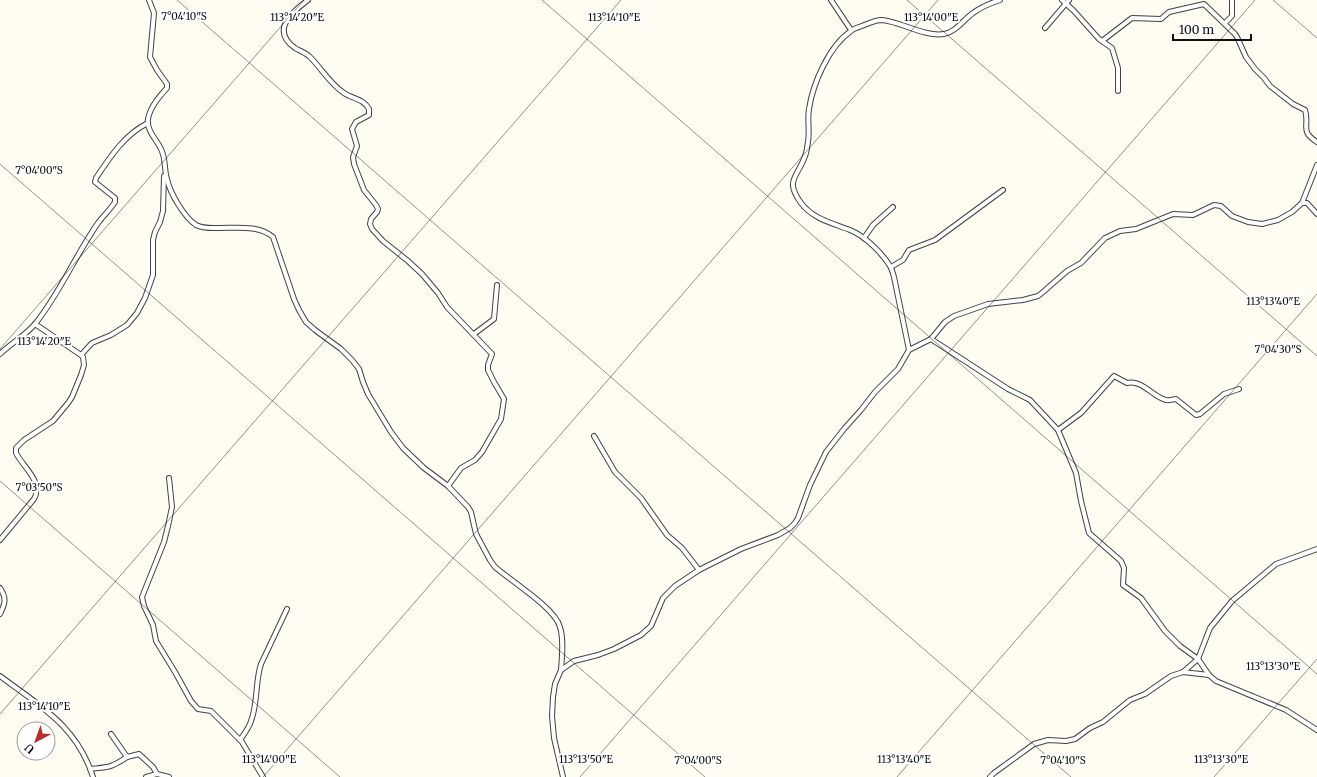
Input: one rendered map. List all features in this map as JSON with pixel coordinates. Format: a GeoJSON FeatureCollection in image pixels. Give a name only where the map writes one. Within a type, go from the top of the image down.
{"type":"FeatureCollection","features":[{"type":"Feature","properties":{"kind":"street"},"geometry":{"type":"LineString","coordinates":[[81,355],[92,343],[111,335],[127,325],[137,313],[145,298],[153,275],[153,240],[163,211],[165,161],[162,149],[150,130],[148,122],[152,108],[167,88],[167,84],[156,70],[150,58],[154,13],[149,0]]}},
{"type":"Feature","properties":{"kind":"street"},"geometry":{"type":"LineString","coordinates":[[308,0],[290,15],[284,26],[284,33],[291,45],[309,56],[337,88],[350,97],[362,101],[369,109],[369,115],[356,122],[352,129],[357,146],[353,157],[354,164],[364,190],[378,209],[371,219],[370,224],[372,229],[383,241],[422,274],[438,293],[447,307],[492,354],[488,365],[488,370],[504,399],[502,415],[498,427],[482,452],[475,460],[461,468],[448,486]]}},
{"type":"Feature","properties":{"kind":"street"},"geometry":{"type":"LineString","coordinates":[[831,0],[851,30]]}},
{"type":"Feature","properties":{"kind":"street"},"geometry":{"type":"LineString","coordinates":[[909,350],[891,266],[864,238],[815,216],[807,210],[796,195],[793,187],[794,178],[805,156],[809,134],[809,109],[811,96],[821,68],[836,46],[851,30],[871,22],[883,20],[935,34],[945,34],[956,28],[978,9],[1000,0]]}},
{"type":"Feature","properties":{"kind":"street"},"geometry":{"type":"LineString","coordinates":[[1062,0],[1068,2],[1102,41],[1109,45],[1114,51],[1118,68],[1118,91]]}},
{"type":"Feature","properties":{"kind":"street"},"geometry":{"type":"LineString","coordinates":[[1224,23],[1232,16],[1232,0]]}},
{"type":"Feature","properties":{"kind":"street"},"geometry":{"type":"LineString","coordinates":[[1045,28],[1068,2]]}},
{"type":"Feature","properties":{"kind":"street"},"geometry":{"type":"LineString","coordinates":[[1102,41],[1132,18],[1161,19],[1169,12],[1204,4],[1237,37],[1246,57],[1270,86],[1293,104],[1305,110],[1307,134],[1310,138],[1317,142]]}},
{"type":"Feature","properties":{"kind":"street"},"geometry":{"type":"LineString","coordinates":[[0,354],[35,324],[61,286],[98,223],[108,213],[115,202],[115,198],[95,182],[96,178],[115,151],[134,131],[148,122]]}},
{"type":"Feature","properties":{"kind":"street"},"geometry":{"type":"LineString","coordinates":[[561,670],[574,661],[614,649],[641,635],[651,626],[659,606],[675,586],[699,570],[741,549],[778,535],[790,528],[798,518],[810,485],[826,452],[875,392],[898,369],[909,350],[931,339],[945,322],[954,316],[988,304],[1023,300],[1038,296],[1067,271],[1081,263],[1105,238],[1120,231],[1136,229],[1173,214],[1193,215],[1214,205],[1221,206],[1232,216],[1241,220],[1256,223],[1269,223],[1285,217],[1298,208],[1302,203],[1317,165]]}},
{"type":"Feature","properties":{"kind":"street"},"geometry":{"type":"LineString","coordinates":[[165,169],[172,194],[187,216],[195,224],[205,229],[256,229],[267,232],[273,237],[294,299],[306,322],[341,349],[352,360],[358,369],[368,394],[403,448],[424,468],[448,486],[468,507],[471,512],[476,534],[495,567],[538,601],[557,620],[562,637],[562,658],[561,670],[555,684],[552,716],[554,738],[564,777]]}},
{"type":"Feature","properties":{"kind":"street"},"geometry":{"type":"LineString","coordinates":[[891,266],[903,260],[909,250],[935,240],[1003,190]]}},
{"type":"Feature","properties":{"kind":"street"},"geometry":{"type":"LineString","coordinates":[[1302,203],[1307,203],[1317,214]]}},
{"type":"Feature","properties":{"kind":"street"},"geometry":{"type":"LineString","coordinates":[[864,238],[877,222],[893,207]]}},
{"type":"Feature","properties":{"kind":"street"},"geometry":{"type":"LineString","coordinates":[[474,334],[494,319],[497,285]]}},
{"type":"Feature","properties":{"kind":"street"},"geometry":{"type":"LineString","coordinates":[[0,540],[34,499],[37,492],[37,485],[16,453],[16,448],[24,440],[53,421],[72,397],[84,365],[83,357],[81,355],[35,324]]}},
{"type":"Feature","properties":{"kind":"street"},"geometry":{"type":"LineString","coordinates":[[931,339],[1008,389],[1030,400],[1058,430],[1076,473],[1089,533],[1121,561],[1124,568],[1123,585],[1141,598],[1173,639],[1198,659],[1209,675],[1219,682],[1286,710],[1317,730]]}},
{"type":"Feature","properties":{"kind":"street"},"geometry":{"type":"LineString","coordinates":[[1058,430],[1081,413],[1114,376],[1127,383],[1133,382],[1140,385],[1165,400],[1176,399],[1196,415],[1200,414],[1224,394],[1239,389]]}},
{"type":"Feature","properties":{"kind":"street"},"geometry":{"type":"LineString","coordinates":[[594,436],[616,472],[641,498],[667,535],[682,548],[699,570]]}},
{"type":"Feature","properties":{"kind":"street"},"geometry":{"type":"LineString","coordinates":[[168,478],[172,507],[168,526],[164,542],[142,600],[154,625],[156,641],[191,701],[198,709],[213,713],[240,740],[263,777]]}},
{"type":"Feature","properties":{"kind":"street"},"geometry":{"type":"LineString","coordinates":[[990,777],[1034,744],[1048,740],[1073,740],[1090,728],[1104,722],[1130,700],[1145,694],[1171,676],[1183,672],[1198,659],[1210,628],[1232,602],[1276,564],[1317,549]]}},
{"type":"Feature","properties":{"kind":"street"},"geometry":{"type":"LineString","coordinates":[[0,588],[5,600],[0,614]]}},
{"type":"Feature","properties":{"kind":"street"},"geometry":{"type":"LineString","coordinates":[[240,740],[252,720],[261,664],[287,609]]}},
{"type":"Feature","properties":{"kind":"street"},"geometry":{"type":"LineString","coordinates":[[1183,672],[1209,675]]}},
{"type":"Feature","properties":{"kind":"street"},"geometry":{"type":"LineString","coordinates":[[0,676],[54,716],[80,747],[93,777]]}},
{"type":"Feature","properties":{"kind":"street"},"geometry":{"type":"LineString","coordinates":[[111,734],[127,756]]}},
{"type":"Feature","properties":{"kind":"street"},"geometry":{"type":"LineString","coordinates":[[90,769],[112,766],[127,756],[139,754],[153,767],[157,774]]}},
{"type":"Feature","properties":{"kind":"street"},"geometry":{"type":"LineString","coordinates":[[146,777],[157,774],[169,777]]}}]}
